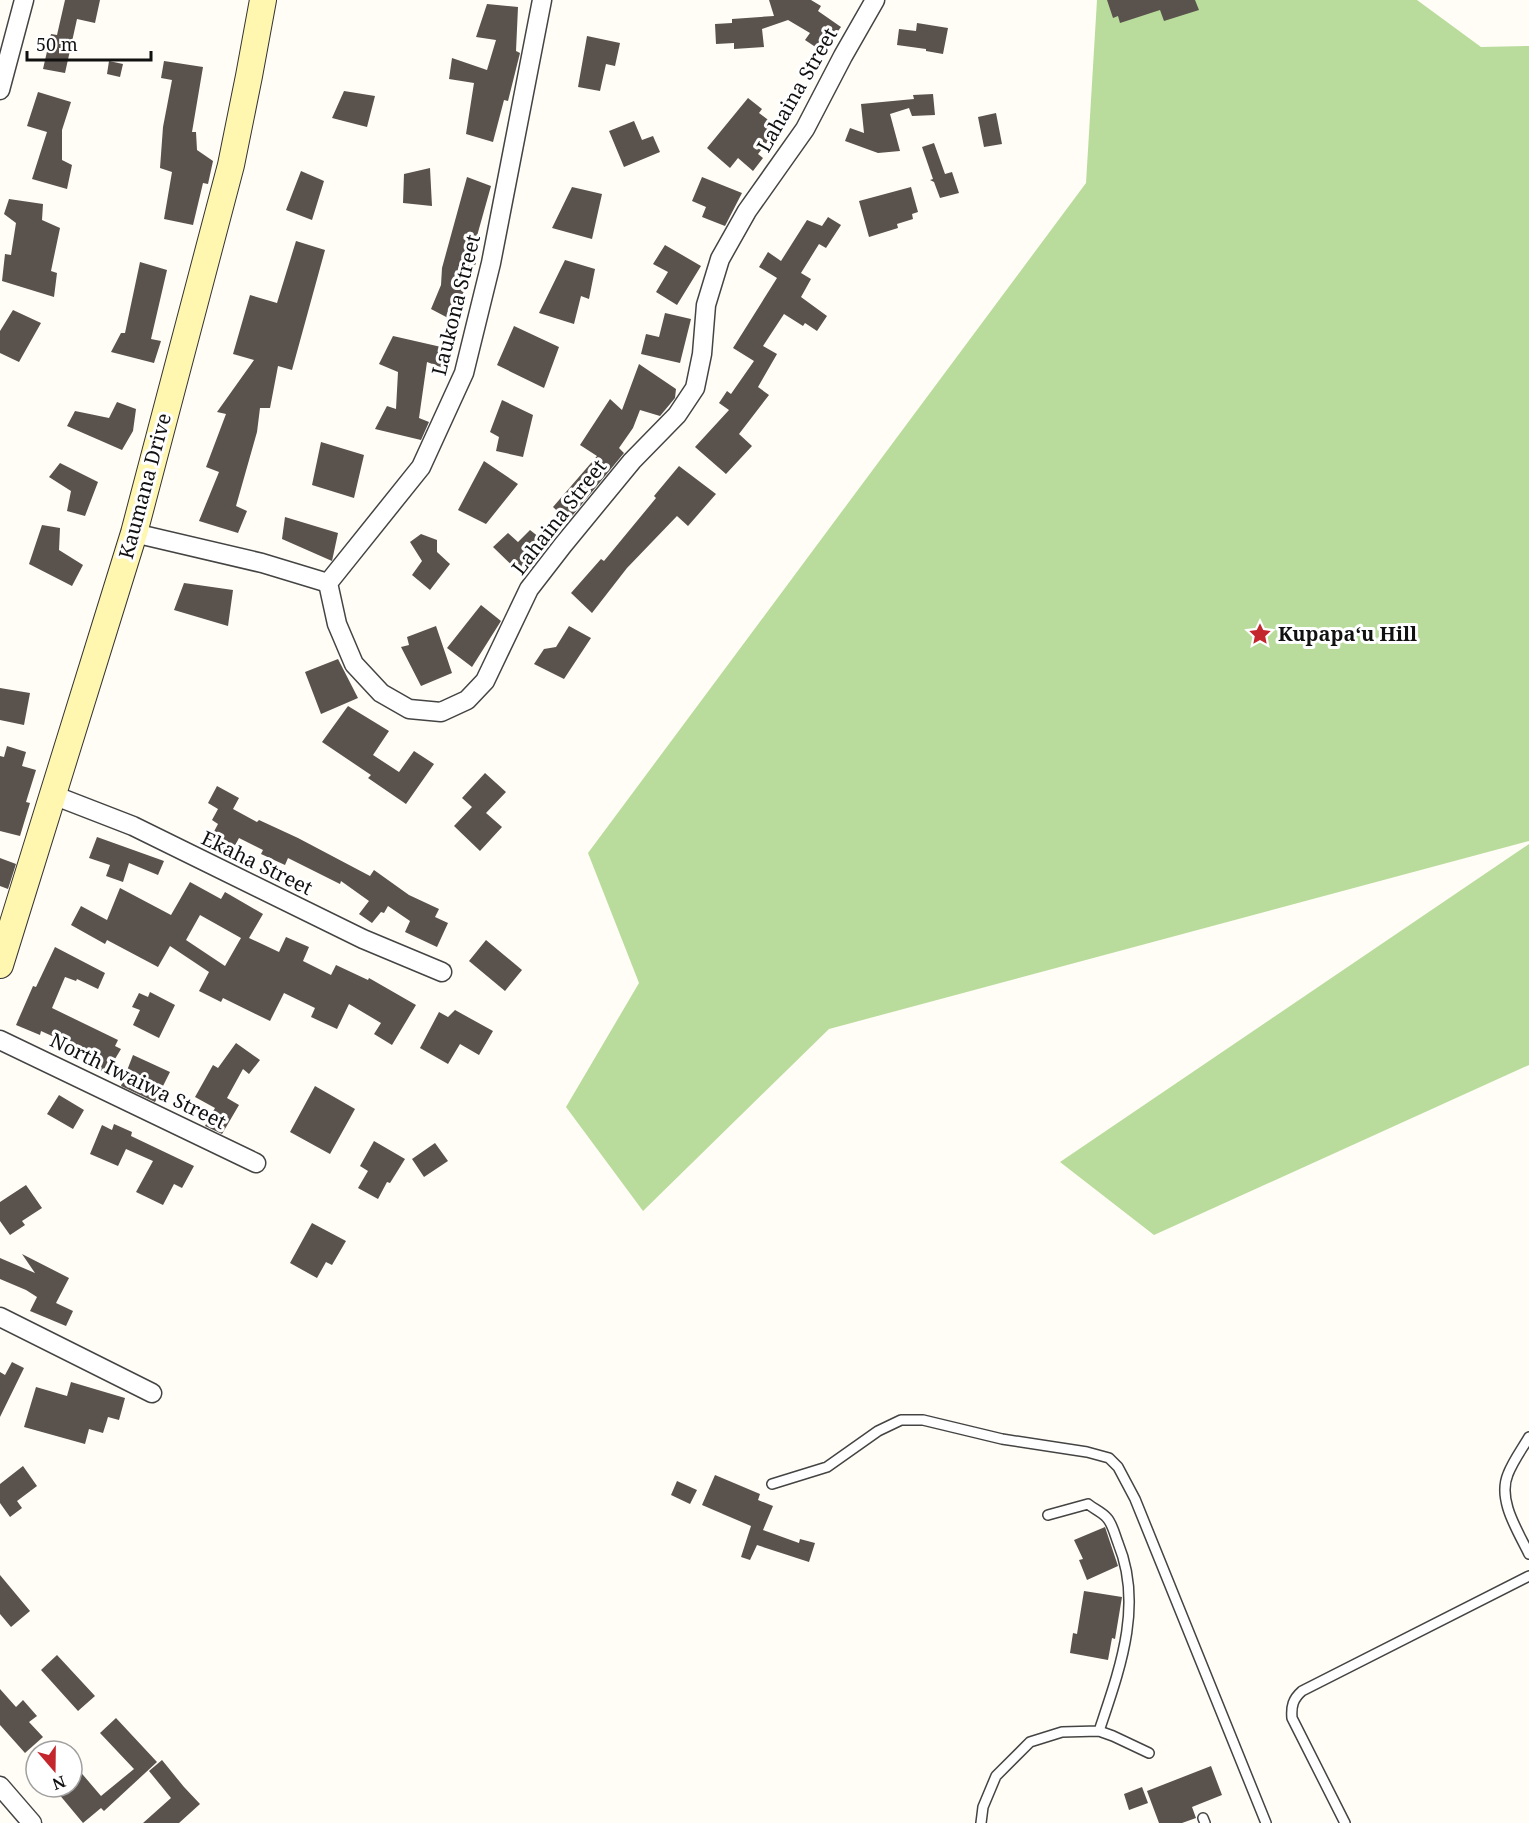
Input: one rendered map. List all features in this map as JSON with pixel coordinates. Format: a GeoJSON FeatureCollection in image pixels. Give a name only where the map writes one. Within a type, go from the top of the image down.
{"type":"FeatureCollection","features":[{"type":"Feature","properties":{"kind":"street"},"geometry":{"type":"LineString","coordinates":[[0,90],[24,0]]}},
{"type":"Feature","properties":{"kind":"street","name":"Kaumana Drive"},"geometry":{"type":"LineString","coordinates":[[0,965],[134,533],[231,165],[263,0]]}},
{"type":"Feature","properties":{"kind":"street","name":"Laukona Street"},"geometry":{"type":"LineString","coordinates":[[328,584],[421,467],[465,373],[491,263],[542,0]]}},
{"type":"Feature","properties":{"kind":"street","name":"Lahaina Street"},"geometry":{"type":"LineString","coordinates":[[328,584],[337,624],[354,664],[381,693],[409,709],[441,712],[467,700],[485,681],[529,589],[632,461],[677,415],[695,388],[702,354],[706,305],[720,259],[747,211],[805,129],[875,0]]}},
{"type":"Feature","properties":{"kind":"street"},"geometry":{"type":"LineString","coordinates":[[134,533],[262,563],[328,584]]}},
{"type":"Feature","properties":{"kind":"street","name":"Ekaha Street"},"geometry":{"type":"LineString","coordinates":[[52,795],[133,826],[363,939],[442,972]]}},
{"type":"Feature","properties":{"kind":"street","name":"North Iwaiwa Street"},"geometry":{"type":"LineString","coordinates":[[0,1040],[256,1163]]}},
{"type":"Feature","properties":{"kind":"street"},"geometry":{"type":"LineString","coordinates":[[0,1317],[152,1393]]}},
{"type":"Feature","properties":{"kind":"street"},"geometry":{"type":"LineString","coordinates":[[0,1786],[32,1823]]}},
{"type":"Feature","properties":{"kind":"lane"},"geometry":{"type":"LineString","coordinates":[[772,1484],[827,1467],[878,1431],[901,1420],[923,1420],[1002,1439],[1087,1452],[1109,1458],[1118,1467],[1135,1499],[1266,1823]]}},
{"type":"Feature","properties":{"kind":"lane"},"geometry":{"type":"LineString","coordinates":[[1529,1437],[1507,1475],[1504,1490],[1507,1503],[1529,1554]]}},
{"type":"Feature","properties":{"kind":"lane"},"geometry":{"type":"LineString","coordinates":[[1048,1515],[1088,1504],[1108,1518],[1123,1555],[1128,1586],[1129,1619],[1123,1656],[1099,1731]]}},
{"type":"Feature","properties":{"kind":"lane"},"geometry":{"type":"LineString","coordinates":[[1519,1533],[1529,1528]]}},
{"type":"Feature","properties":{"kind":"lane"},"geometry":{"type":"LineString","coordinates":[[1345,1823],[1292,1718],[1295,1697],[1302,1691],[1529,1576]]}},
{"type":"Feature","properties":{"kind":"lane"},"geometry":{"type":"LineString","coordinates":[[981,1823],[983,1807],[996,1776],[1030,1742],[1062,1732],[1099,1731],[1149,1753]]}},
{"type":"Feature","properties":{"kind":"green space"},"geometry":{"type":"Polygon","coordinates":[[[1097,0],[1417,0],[1481,47],[1529,46],[1529,841],[829,1029],[643,1211],[566,1107],[639,983],[588,853],[1086,183],[1097,0]]]}},
{"type":"Feature","properties":{"kind":"green space"},"geometry":{"type":"Polygon","coordinates":[[[1529,844],[1529,1065],[1154,1235],[1060,1162],[1529,844]]]}},
{"type":"Feature","properties":{"kind":"building"},"geometry":{"type":"Polygon","coordinates":[[[65,0],[100,0],[95,23],[77,19],[65,73],[43,69],[51,34],[57,35],[65,0]]]}},
{"type":"Feature","properties":{"kind":"building"},"geometry":{"type":"Polygon","coordinates":[[[769,0],[811,0],[821,6],[818,11],[841,27],[823,52],[805,40],[810,33],[788,20],[762,29],[764,47],[734,49],[734,43],[716,44],[715,24],[732,23],[732,19],[774,16],[769,0]]]}},
{"type":"Feature","properties":{"kind":"building"},"geometry":{"type":"Polygon","coordinates":[[[1107,0],[1195,0],[1199,10],[1164,21],[1160,10],[1120,23],[1118,16],[1113,18],[1107,0]]]}},
{"type":"Feature","properties":{"kind":"building"},"geometry":{"type":"Polygon","coordinates":[[[487,4],[518,7],[516,51],[520,53],[508,101],[504,100],[493,142],[466,134],[474,83],[449,79],[452,58],[487,70],[496,40],[476,37],[487,4]]]}},
{"type":"Feature","properties":{"kind":"building"},"geometry":{"type":"Polygon","coordinates":[[[917,23],[948,28],[943,54],[897,45],[899,29],[916,31],[917,23]]]}},
{"type":"Feature","properties":{"kind":"building"},"geometry":{"type":"Polygon","coordinates":[[[587,36],[620,43],[615,66],[606,64],[600,91],[578,87],[587,36]]]}},
{"type":"Feature","properties":{"kind":"building"},"geometry":{"type":"Polygon","coordinates":[[[109,61],[123,64],[120,77],[107,74],[109,61]]]}},
{"type":"Feature","properties":{"kind":"building"},"geometry":{"type":"Polygon","coordinates":[[[164,61],[203,67],[192,132],[196,132],[197,150],[213,161],[208,184],[203,183],[193,225],[164,219],[172,172],[160,168],[163,127],[172,80],[161,78],[164,61]]]}},
{"type":"Feature","properties":{"kind":"building"},"geometry":{"type":"Polygon","coordinates":[[[344,91],[375,96],[367,127],[332,118],[344,91]]]}},
{"type":"Feature","properties":{"kind":"building"},"geometry":{"type":"Polygon","coordinates":[[[38,92],[71,102],[62,130],[62,160],[72,165],[67,189],[32,179],[47,132],[27,126],[38,92]]]}},
{"type":"Feature","properties":{"kind":"building"},"geometry":{"type":"Polygon","coordinates":[[[933,94],[935,115],[912,116],[909,108],[890,114],[900,151],[878,153],[845,141],[850,128],[864,133],[861,104],[914,99],[913,95],[933,94]]]}},
{"type":"Feature","properties":{"kind":"building"},"geometry":{"type":"Polygon","coordinates":[[[748,98],[762,109],[759,113],[771,122],[768,126],[775,132],[758,154],[763,158],[753,171],[738,158],[730,168],[707,148],[748,98]]]}},
{"type":"Feature","properties":{"kind":"building"},"geometry":{"type":"Polygon","coordinates":[[[996,113],[1002,144],[984,147],[978,117],[996,113]]]}},
{"type":"Feature","properties":{"kind":"building"},"geometry":{"type":"Polygon","coordinates":[[[634,121],[642,140],[653,136],[660,152],[624,167],[609,131],[634,121]]]}},
{"type":"Feature","properties":{"kind":"building"},"geometry":{"type":"Polygon","coordinates":[[[934,143],[945,174],[952,172],[959,193],[940,198],[934,182],[930,180],[933,179],[922,147],[934,143]]]}},
{"type":"Feature","properties":{"kind":"building"},"geometry":{"type":"Polygon","coordinates":[[[430,168],[432,206],[403,203],[404,174],[430,168]]]}},
{"type":"Feature","properties":{"kind":"building"},"geometry":{"type":"Polygon","coordinates":[[[301,171],[324,181],[312,220],[286,210],[301,171]]]}},
{"type":"Feature","properties":{"kind":"building"},"geometry":{"type":"Polygon","coordinates":[[[467,177],[491,186],[470,261],[476,263],[461,298],[457,295],[450,319],[431,309],[441,285],[442,268],[467,177]]]}},
{"type":"Feature","properties":{"kind":"building"},"geometry":{"type":"Polygon","coordinates":[[[702,177],[742,193],[725,226],[702,217],[706,207],[692,201],[702,177]]]}},
{"type":"Feature","properties":{"kind":"building"},"geometry":{"type":"Polygon","coordinates":[[[572,187],[602,194],[592,239],[552,228],[572,187]]]}},
{"type":"Feature","properties":{"kind":"building"},"geometry":{"type":"Polygon","coordinates":[[[911,187],[918,212],[912,214],[913,219],[897,224],[898,228],[869,237],[859,201],[911,187]]]}},
{"type":"Feature","properties":{"kind":"building"},"geometry":{"type":"Polygon","coordinates":[[[9,199],[43,204],[42,220],[60,228],[51,271],[57,273],[54,297],[2,281],[5,254],[11,255],[16,223],[4,214],[9,199]]]}},
{"type":"Feature","properties":{"kind":"building"},"geometry":{"type":"Polygon","coordinates":[[[828,217],[841,225],[826,248],[819,244],[801,273],[811,279],[801,297],[827,316],[817,331],[805,323],[803,326],[784,314],[763,346],[777,354],[758,387],[769,395],[739,434],[752,446],[726,474],[695,447],[729,410],[719,403],[727,391],[731,394],[754,361],[733,348],[777,278],[759,267],[768,252],[781,261],[807,220],[822,226],[828,217]]]}},
{"type":"Feature","properties":{"kind":"building"},"geometry":{"type":"Polygon","coordinates":[[[296,241],[325,250],[292,370],[278,366],[270,408],[260,408],[257,432],[236,506],[247,511],[238,533],[199,521],[219,472],[206,467],[226,414],[217,412],[254,360],[233,354],[250,295],[277,303],[296,241]]]}},
{"type":"Feature","properties":{"kind":"building"},"geometry":{"type":"Polygon","coordinates":[[[665,245],[701,266],[677,305],[656,292],[668,272],[653,264],[665,245]]]}},
{"type":"Feature","properties":{"kind":"building"},"geometry":{"type":"Polygon","coordinates":[[[565,260],[595,269],[589,299],[581,296],[574,324],[539,313],[565,260]]]}},
{"type":"Feature","properties":{"kind":"building"},"geometry":{"type":"Polygon","coordinates":[[[140,262],[167,270],[151,339],[161,341],[154,363],[111,352],[121,333],[125,333],[140,262]]]}},
{"type":"Feature","properties":{"kind":"building"},"geometry":{"type":"Polygon","coordinates":[[[13,310],[41,323],[19,362],[0,353],[0,331],[13,310]]]}},
{"type":"Feature","properties":{"kind":"building"},"geometry":{"type":"Polygon","coordinates":[[[665,313],[691,319],[680,363],[641,354],[646,334],[659,337],[665,313]]]}},
{"type":"Feature","properties":{"kind":"building"},"geometry":{"type":"Polygon","coordinates":[[[514,326],[559,347],[544,388],[497,365],[514,326]]]}},
{"type":"Feature","properties":{"kind":"building"},"geometry":{"type":"Polygon","coordinates":[[[393,336],[450,349],[446,369],[427,362],[419,418],[429,422],[421,440],[375,429],[387,406],[396,409],[398,372],[379,364],[393,336]]]}},
{"type":"Feature","properties":{"kind":"building"},"geometry":{"type":"Polygon","coordinates":[[[639,364],[676,389],[675,398],[660,416],[640,410],[633,428],[619,448],[624,453],[568,521],[553,507],[597,456],[580,445],[610,399],[622,410],[639,364]]]}},
{"type":"Feature","properties":{"kind":"building"},"geometry":{"type":"Polygon","coordinates":[[[502,400],[533,415],[523,457],[496,451],[499,437],[490,432],[502,400]]]}},
{"type":"Feature","properties":{"kind":"building"},"geometry":{"type":"Polygon","coordinates":[[[117,402],[136,409],[133,431],[122,450],[67,426],[75,411],[109,418],[117,402]]]}},
{"type":"Feature","properties":{"kind":"building"},"geometry":{"type":"Polygon","coordinates":[[[321,442],[364,455],[354,498],[312,485],[321,442]]]}},
{"type":"Feature","properties":{"kind":"building"},"geometry":{"type":"Polygon","coordinates":[[[484,461],[518,484],[486,524],[458,510],[484,461]]]}},
{"type":"Feature","properties":{"kind":"building"},"geometry":{"type":"Polygon","coordinates":[[[60,463],[98,482],[85,516],[67,511],[71,491],[49,477],[60,463]]]}},
{"type":"Feature","properties":{"kind":"building"},"geometry":{"type":"Polygon","coordinates":[[[679,466],[716,494],[688,526],[677,516],[627,568],[592,613],[571,593],[601,559],[604,561],[679,466]]]}},
{"type":"Feature","properties":{"kind":"building"},"geometry":{"type":"Polygon","coordinates":[[[285,517],[338,533],[332,561],[282,539],[285,517]]]}},
{"type":"Feature","properties":{"kind":"building"},"geometry":{"type":"Polygon","coordinates":[[[42,525],[60,528],[59,550],[83,565],[72,586],[29,564],[42,525]]]}},
{"type":"Feature","properties":{"kind":"building"},"geometry":{"type":"Polygon","coordinates":[[[530,530],[549,545],[523,576],[493,547],[508,533],[518,542],[530,530]]]}},
{"type":"Feature","properties":{"kind":"building"},"geometry":{"type":"Polygon","coordinates":[[[421,534],[437,540],[437,552],[450,564],[430,590],[412,575],[422,561],[410,542],[421,534]]]}},
{"type":"Feature","properties":{"kind":"building"},"geometry":{"type":"Polygon","coordinates":[[[184,583],[233,590],[228,626],[174,610],[184,583]]]}},
{"type":"Feature","properties":{"kind":"building"},"geometry":{"type":"Polygon","coordinates":[[[481,605],[501,621],[472,667],[447,648],[481,605]]]}},
{"type":"Feature","properties":{"kind":"building"},"geometry":{"type":"Polygon","coordinates":[[[436,626],[452,673],[421,686],[401,647],[409,645],[407,637],[436,626]]]}},
{"type":"Feature","properties":{"kind":"building"},"geometry":{"type":"Polygon","coordinates":[[[569,626],[591,638],[564,679],[534,664],[544,649],[556,647],[569,626]]]}},
{"type":"Feature","properties":{"kind":"building"},"geometry":{"type":"Polygon","coordinates":[[[338,659],[358,698],[321,714],[305,672],[338,659]]]}},
{"type":"Feature","properties":{"kind":"building"},"geometry":{"type":"Polygon","coordinates":[[[0,688],[30,693],[24,725],[0,720],[0,688]]]}},
{"type":"Feature","properties":{"kind":"building"},"geometry":{"type":"Polygon","coordinates":[[[348,706],[389,731],[373,755],[399,772],[414,751],[434,764],[406,804],[368,778],[371,775],[322,742],[348,706]]]}},
{"type":"Feature","properties":{"kind":"building"},"geometry":{"type":"Polygon","coordinates":[[[7,746],[26,752],[22,766],[36,770],[26,802],[30,803],[20,836],[0,831],[0,756],[4,757],[7,746]]]}},
{"type":"Feature","properties":{"kind":"building"},"geometry":{"type":"Polygon","coordinates":[[[485,773],[506,792],[486,813],[502,827],[480,851],[454,826],[472,807],[462,798],[485,773]]]}},
{"type":"Feature","properties":{"kind":"building"},"geometry":{"type":"Polygon","coordinates":[[[217,786],[239,798],[233,809],[257,822],[259,820],[298,838],[370,876],[374,870],[409,895],[439,909],[435,917],[448,923],[437,947],[405,932],[410,921],[388,906],[384,913],[381,912],[372,923],[359,914],[369,901],[341,881],[340,884],[288,858],[285,865],[261,854],[263,850],[239,838],[231,853],[209,841],[218,824],[212,820],[218,809],[208,803],[217,786]]]}},
{"type":"Feature","properties":{"kind":"building"},"geometry":{"type":"Polygon","coordinates":[[[97,837],[164,861],[158,875],[129,863],[123,882],[106,876],[110,865],[89,858],[97,837]]]}},
{"type":"Feature","properties":{"kind":"building"},"geometry":{"type":"Polygon","coordinates":[[[0,858],[16,864],[8,889],[0,886],[0,858]]]}},
{"type":"Feature","properties":{"kind":"building"},"geometry":{"type":"Polygon","coordinates":[[[190,882],[221,899],[225,892],[263,914],[249,938],[279,952],[286,937],[309,947],[303,961],[331,975],[336,965],[368,980],[369,978],[416,1005],[392,1045],[374,1034],[381,1023],[349,1004],[337,1029],[311,1017],[315,1008],[284,993],[270,1021],[223,998],[221,1002],[199,991],[209,972],[170,946],[158,967],[107,940],[105,944],[71,925],[81,906],[107,920],[120,888],[171,915],[190,882]],[[200,915],[186,940],[225,966],[241,938],[200,915]]]}},
{"type":"Feature","properties":{"kind":"building"},"geometry":{"type":"Polygon","coordinates":[[[486,940],[522,970],[505,991],[469,961],[486,940]]]}},
{"type":"Feature","properties":{"kind":"building"},"geometry":{"type":"Polygon","coordinates":[[[55,947],[105,973],[98,989],[77,979],[76,981],[65,977],[52,1008],[118,1040],[115,1046],[121,1049],[106,1074],[89,1065],[94,1055],[41,1031],[40,1035],[16,1025],[33,986],[36,987],[55,947]]]}},
{"type":"Feature","properties":{"kind":"building"},"geometry":{"type":"Polygon","coordinates":[[[150,992],[175,1005],[159,1038],[133,1025],[140,1010],[132,1007],[139,993],[148,997],[150,992]]]}},
{"type":"Feature","properties":{"kind":"building"},"geometry":{"type":"Polygon","coordinates":[[[455,1010],[493,1031],[479,1055],[460,1044],[448,1064],[420,1048],[439,1012],[448,1017],[455,1010]]]}},
{"type":"Feature","properties":{"kind":"building"},"geometry":{"type":"Polygon","coordinates":[[[236,1043],[260,1060],[249,1074],[243,1069],[227,1098],[239,1105],[222,1134],[205,1126],[215,1108],[195,1097],[213,1065],[218,1068],[236,1043]]]}},
{"type":"Feature","properties":{"kind":"building"},"geometry":{"type":"Polygon","coordinates":[[[133,1055],[170,1072],[155,1102],[121,1086],[133,1055]]]}},
{"type":"Feature","properties":{"kind":"building"},"geometry":{"type":"Polygon","coordinates":[[[315,1086],[355,1109],[330,1154],[290,1132],[315,1086]]]}},
{"type":"Feature","properties":{"kind":"building"},"geometry":{"type":"Polygon","coordinates":[[[59,1095],[84,1110],[73,1129],[47,1114],[59,1095]]]}},
{"type":"Feature","properties":{"kind":"building"},"geometry":{"type":"Polygon","coordinates":[[[114,1124],[132,1132],[131,1136],[194,1166],[182,1188],[174,1184],[163,1205],[136,1192],[153,1161],[126,1149],[118,1166],[90,1154],[102,1125],[112,1130],[114,1124]]]}},
{"type":"Feature","properties":{"kind":"building"},"geometry":{"type":"Polygon","coordinates":[[[374,1141],[405,1159],[390,1183],[387,1182],[378,1199],[358,1188],[368,1171],[360,1166],[374,1141]]]}},
{"type":"Feature","properties":{"kind":"building"},"geometry":{"type":"Polygon","coordinates":[[[435,1143],[448,1161],[424,1177],[412,1159],[435,1143]]]}},
{"type":"Feature","properties":{"kind":"building"},"geometry":{"type":"Polygon","coordinates":[[[26,1185],[42,1208],[22,1221],[25,1225],[10,1235],[0,1221],[0,1202],[26,1185]]]}},
{"type":"Feature","properties":{"kind":"building"},"geometry":{"type":"Polygon","coordinates":[[[312,1223],[346,1241],[332,1265],[326,1262],[317,1278],[290,1263],[312,1223]]]}},
{"type":"Feature","properties":{"kind":"building"},"geometry":{"type":"Polygon","coordinates":[[[22,1254],[69,1278],[56,1303],[73,1311],[66,1326],[30,1311],[37,1297],[0,1279],[0,1258],[35,1273],[22,1254]]]}},
{"type":"Feature","properties":{"kind":"building"},"geometry":{"type":"Polygon","coordinates":[[[12,1362],[24,1368],[0,1417],[0,1372],[5,1375],[12,1362]]]}},
{"type":"Feature","properties":{"kind":"building"},"geometry":{"type":"Polygon","coordinates":[[[71,1382],[125,1398],[119,1420],[108,1417],[103,1433],[89,1429],[85,1444],[24,1427],[36,1387],[67,1396],[71,1382]]]}},
{"type":"Feature","properties":{"kind":"building"},"geometry":{"type":"Polygon","coordinates":[[[23,1466],[37,1486],[17,1501],[22,1508],[10,1517],[0,1503],[0,1484],[23,1466]]]}},
{"type":"Feature","properties":{"kind":"building"},"geometry":{"type":"Polygon","coordinates":[[[715,1475],[760,1494],[758,1500],[773,1506],[763,1530],[799,1543],[800,1539],[815,1543],[809,1562],[757,1545],[750,1560],[741,1557],[751,1526],[702,1505],[715,1475]]]}},
{"type":"Feature","properties":{"kind":"building"},"geometry":{"type":"Polygon","coordinates":[[[677,1481],[697,1490],[690,1504],[671,1495],[677,1481]]]}},
{"type":"Feature","properties":{"kind":"building"},"geometry":{"type":"Polygon","coordinates":[[[1105,1527],[1118,1566],[1087,1580],[1079,1560],[1083,1559],[1074,1540],[1105,1527]]]}},
{"type":"Feature","properties":{"kind":"building"},"geometry":{"type":"Polygon","coordinates":[[[0,1575],[30,1611],[11,1627],[0,1614],[0,1575]]]}},
{"type":"Feature","properties":{"kind":"building"},"geometry":{"type":"Polygon","coordinates":[[[1084,1591],[1122,1597],[1115,1639],[1112,1638],[1108,1660],[1070,1653],[1073,1633],[1077,1634],[1084,1591]]]}},
{"type":"Feature","properties":{"kind":"building"},"geometry":{"type":"Polygon","coordinates":[[[57,1655],[95,1696],[78,1711],[41,1670],[57,1655]]]}},
{"type":"Feature","properties":{"kind":"building"},"geometry":{"type":"Polygon","coordinates":[[[0,1689],[16,1707],[23,1700],[37,1716],[29,1722],[43,1737],[24,1739],[24,1752],[0,1725],[0,1689]]]}},
{"type":"Feature","properties":{"kind":"building"},"geometry":{"type":"Polygon","coordinates":[[[116,1718],[157,1762],[104,1811],[101,1808],[83,1823],[63,1799],[84,1799],[84,1776],[101,1796],[134,1769],[100,1733],[116,1718]]]}},
{"type":"Feature","properties":{"kind":"building"},"geometry":{"type":"Polygon","coordinates":[[[162,1760],[200,1804],[179,1823],[143,1823],[171,1798],[149,1771],[162,1760]]]}},
{"type":"Feature","properties":{"kind":"building"},"geometry":{"type":"Polygon","coordinates":[[[1211,1766],[1222,1795],[1192,1807],[1196,1818],[1182,1823],[1159,1823],[1147,1791],[1211,1766]]]}},
{"type":"Feature","properties":{"kind":"building"},"geometry":{"type":"Polygon","coordinates":[[[1142,1787],[1148,1803],[1129,1810],[1124,1794],[1142,1787]]]}},
{"type":"Feature","properties":{"kind":"place","name":"Kupapaʻu Hill"},"geometry":{"type":"Point","coordinates":[1260,634]}}]}
